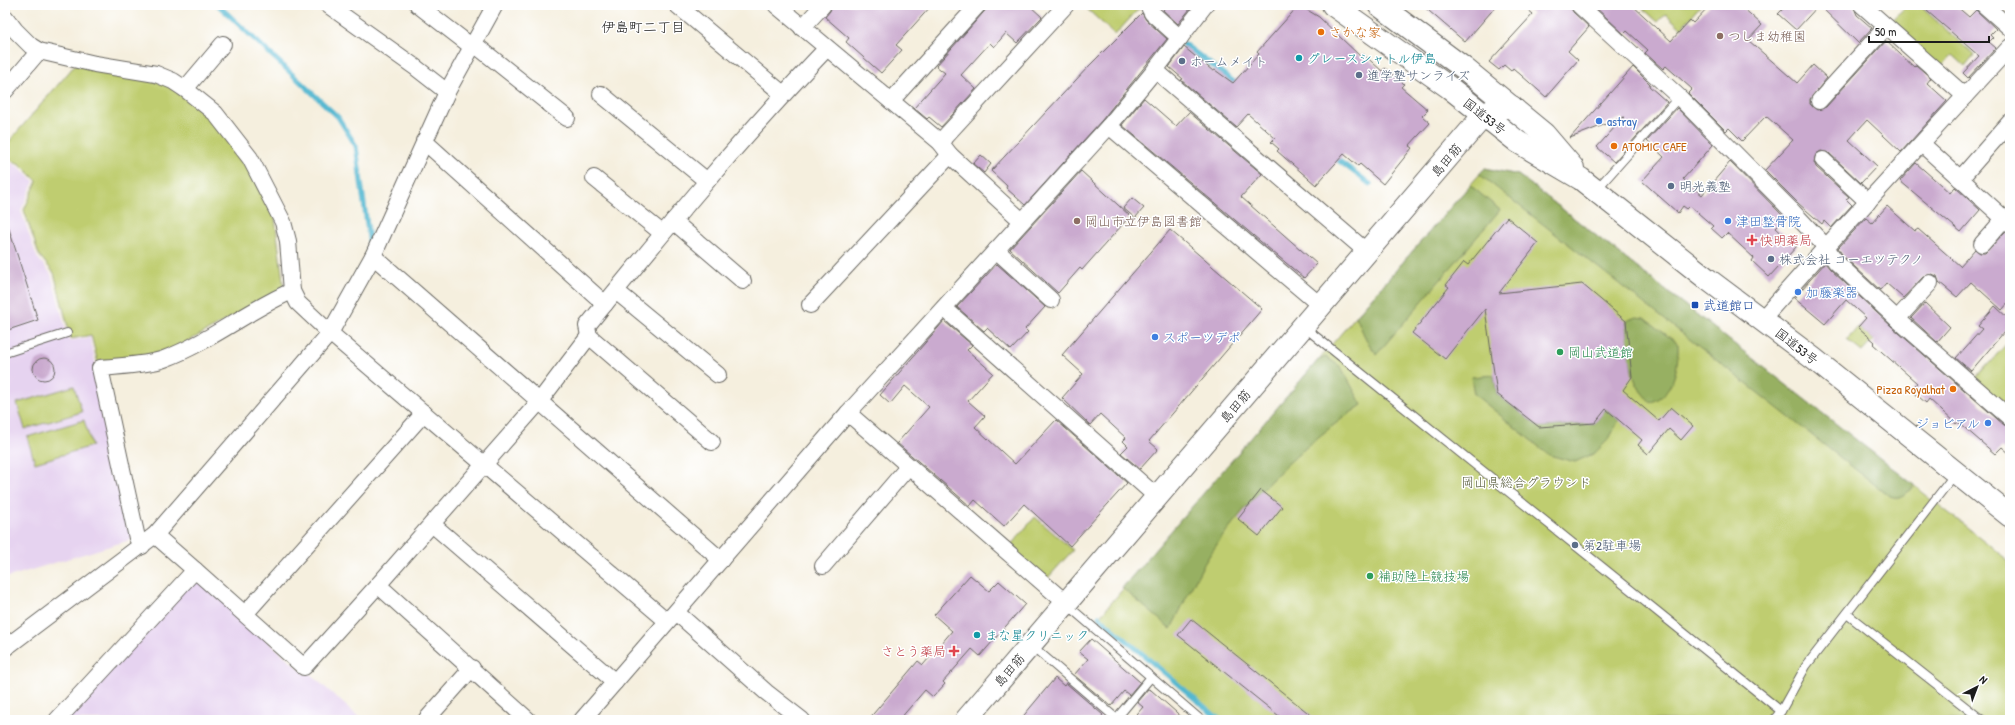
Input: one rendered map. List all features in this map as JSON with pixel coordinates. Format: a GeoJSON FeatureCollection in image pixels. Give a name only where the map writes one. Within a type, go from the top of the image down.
{"type":"FeatureCollection","features":[{"type":"Feature","properties":{"kind":"main road","name":"国道53号"},"geometry":{"type":"LineString","coordinates":[[1333,5],[1450,88],[1518,142],[1588,185],[1706,278],[1762,319],[2010,516]]}},
{"type":"Feature","properties":{"kind":"main road"},"geometry":{"type":"LineString","coordinates":[[1359,5],[1478,96],[1483,104],[1484,115]]}},
{"type":"Feature","properties":{"kind":"main road","name":"国道53号"},"geometry":{"type":"LineString","coordinates":[[1378,5],[1461,66],[1544,134],[1588,185]]}},
{"type":"Feature","properties":{"kind":"main road","name":"島田筋"},"geometry":{"type":"LineString","coordinates":[[966,720],[1484,115],[1498,107],[1512,107]]}},
{"type":"Feature","properties":{"kind":"street"},"geometry":{"type":"LineString","coordinates":[[328,5],[415,67],[446,92]]}},
{"type":"Feature","properties":{"kind":"street"},"geometry":{"type":"LineString","coordinates":[[418,5],[472,44],[567,118]]}},
{"type":"Feature","properties":{"kind":"street"},"geometry":{"type":"LineString","coordinates":[[5,648],[155,535],[330,333],[373,256],[446,92],[495,5]]}},
{"type":"Feature","properties":{"kind":"street"},"geometry":{"type":"LineString","coordinates":[[677,5],[783,94]]}},
{"type":"Feature","properties":{"kind":"street"},"geometry":{"type":"LineString","coordinates":[[776,5],[940,142],[950,155],[1022,221]]}},
{"type":"Feature","properties":{"kind":"street"},"geometry":{"type":"LineString","coordinates":[[802,28],[823,5]]}},
{"type":"Feature","properties":{"kind":"street"},"geometry":{"type":"LineString","coordinates":[[891,101],[978,5]]}},
{"type":"Feature","properties":{"kind":"street"},"geometry":{"type":"LineString","coordinates":[[940,142],[1066,5]]}},
{"type":"Feature","properties":{"kind":"street"},"geometry":{"type":"LineString","coordinates":[[1148,5],[1152,13],[1180,38]]}},
{"type":"Feature","properties":{"kind":"street"},"geometry":{"type":"LineString","coordinates":[[582,720],[848,413],[1109,126],[1155,70],[1205,5]]}},
{"type":"Feature","properties":{"kind":"street"},"geometry":{"type":"LineString","coordinates":[[1579,5],[1679,97],[1826,247],[1836,262],[1898,320],[2010,418]]}},
{"type":"Feature","properties":{"kind":"street"},"geometry":{"type":"LineString","coordinates":[[1862,5],[1965,96]]}},
{"type":"Feature","properties":{"kind":"street"},"geometry":{"type":"LineString","coordinates":[[1991,7],[2010,28]]}},
{"type":"Feature","properties":{"kind":"street"},"geometry":{"type":"LineString","coordinates":[[5,17],[20,35],[40,52],[95,64],[156,74],[185,89],[215,114],[235,136],[263,180],[283,222],[288,241],[292,291],[298,303],[330,333],[485,464],[672,617],[802,720]]}},
{"type":"Feature","properties":{"kind":"street"},"geometry":{"type":"LineString","coordinates":[[1819,101],[1886,27]]}},
{"type":"Feature","properties":{"kind":"street"},"geometry":{"type":"LineString","coordinates":[[185,89],[223,44]]}},
{"type":"Feature","properties":{"kind":"street"},"geometry":{"type":"LineString","coordinates":[[712,442],[589,336],[587,326],[662,233],[783,94],[827,48]]}},
{"type":"Feature","properties":{"kind":"street"},"geometry":{"type":"LineString","coordinates":[[1762,319],[1826,247],[2010,48]]}},
{"type":"Feature","properties":{"kind":"street"},"geometry":{"type":"LineString","coordinates":[[5,91],[40,52]]}},
{"type":"Feature","properties":{"kind":"street"},"geometry":{"type":"LineString","coordinates":[[1155,70],[1367,252]]}},
{"type":"Feature","properties":{"kind":"street"},"geometry":{"type":"LineString","coordinates":[[602,94],[707,181]]}},
{"type":"Feature","properties":{"kind":"street"},"geometry":{"type":"LineString","coordinates":[[1960,179],[2010,122]]}},
{"type":"Feature","properties":{"kind":"street"},"geometry":{"type":"LineString","coordinates":[[1109,126],[1321,306]]}},
{"type":"Feature","properties":{"kind":"street"},"geometry":{"type":"LineString","coordinates":[[424,141],[605,304]]}},
{"type":"Feature","properties":{"kind":"street"},"geometry":{"type":"LineString","coordinates":[[1922,144],[2007,222],[1982,244]]}},
{"type":"Feature","properties":{"kind":"street"},"geometry":{"type":"LineString","coordinates":[[810,305],[950,155]]}},
{"type":"Feature","properties":{"kind":"street"},"geometry":{"type":"LineString","coordinates":[[1823,160],[1868,202]]}},
{"type":"Feature","properties":{"kind":"street"},"geometry":{"type":"LineString","coordinates":[[594,178],[662,233]]}},
{"type":"Feature","properties":{"kind":"street"},"geometry":{"type":"LineString","coordinates":[[673,221],[744,281]]}},
{"type":"Feature","properties":{"kind":"street"},"geometry":{"type":"LineString","coordinates":[[996,250],[1051,300]]}},
{"type":"Feature","properties":{"kind":"street"},"geometry":{"type":"LineString","coordinates":[[373,256],[721,560]]}},
{"type":"Feature","properties":{"kind":"street"},"geometry":{"type":"LineString","coordinates":[[1898,320],[1930,283]]}},
{"type":"Feature","properties":{"kind":"street"},"geometry":{"type":"LineString","coordinates":[[142,546],[136,538],[100,368],[163,359],[187,349],[266,302],[292,291]]}},
{"type":"Feature","properties":{"kind":"street"},"geometry":{"type":"LineString","coordinates":[[616,291],[718,375]]}},
{"type":"Feature","properties":{"kind":"street"},"geometry":{"type":"LineString","coordinates":[[944,308],[1157,498]]}},
{"type":"Feature","properties":{"kind":"street"},"geometry":{"type":"LineString","coordinates":[[155,535],[304,666],[378,585],[539,402],[589,336]]}},
{"type":"Feature","properties":{"kind":"street"},"geometry":{"type":"LineString","coordinates":[[245,614],[424,413]]}},
{"type":"Feature","properties":{"kind":"street"},"geometry":{"type":"LineString","coordinates":[[848,413],[908,467],[1066,603]]}},
{"type":"Feature","properties":{"kind":"street"},"geometry":{"type":"LineString","coordinates":[[823,566],[908,467]]}},
{"type":"Feature","properties":{"kind":"street"},"geometry":{"type":"LineString","coordinates":[[432,524],[615,682]]}},
{"type":"Feature","properties":{"kind":"street"},"geometry":{"type":"LineString","coordinates":[[57,720],[195,570]]}},
{"type":"Feature","properties":{"kind":"street"},"geometry":{"type":"LineString","coordinates":[[378,585],[528,720]]}},
{"type":"Feature","properties":{"kind":"street"},"geometry":{"type":"LineString","coordinates":[[426,720],[472,668]]}},
{"type":"Feature","properties":{"kind":"lane"},"geometry":{"type":"LineString","coordinates":[[1588,185],[1679,97]]}},
{"type":"Feature","properties":{"kind":"lane"},"geometry":{"type":"LineString","coordinates":[[1303,327],[1781,712]]}},
{"type":"Feature","properties":{"kind":"lane"},"geometry":{"type":"LineString","coordinates":[[5,353],[68,333]]}},
{"type":"Feature","properties":{"kind":"lane"},"geometry":{"type":"LineString","coordinates":[[1774,720],[1781,712],[1806,666],[1956,473]]}},
{"type":"Feature","properties":{"kind":"lane"},"geometry":{"type":"LineString","coordinates":[[1066,603],[1200,720]]}},
{"type":"Feature","properties":{"kind":"lane"},"geometry":{"type":"LineString","coordinates":[[1847,614],[1982,720]]}},
{"type":"Feature","properties":{"kind":"lane"},"geometry":{"type":"LineString","coordinates":[[1031,644],[1116,719],[1152,677]]}},
{"type":"Feature","properties":{"kind":"shaded area"},"geometry":{"type":"Polygon","coordinates":[[[7,161],[19,167],[34,181],[21,211],[37,257],[51,274],[69,341],[90,337],[133,539],[5,578],[5,162],[7,161]]]}},
{"type":"Feature","properties":{"kind":"shaded area"},"geometry":{"type":"Polygon","coordinates":[[[194,576],[305,674],[309,673],[362,720],[62,720],[194,576]]]}},
{"type":"Feature","properties":{"kind":"green space"},"geometry":{"type":"Polygon","coordinates":[[[1083,5],[1142,5],[1115,35],[1083,5]]]}},
{"type":"Feature","properties":{"kind":"green space"},"geometry":{"type":"Polygon","coordinates":[[[1639,5],[1701,5],[1681,28],[1666,14],[1658,22],[1639,5]]]}},
{"type":"Feature","properties":{"kind":"green space"},"geometry":{"type":"Polygon","coordinates":[[[1907,5],[1919,5],[1974,55],[1965,66],[1953,55],[1939,70],[1889,24],[1907,5]]]}},
{"type":"Feature","properties":{"kind":"green space"},"geometry":{"type":"Polygon","coordinates":[[[75,65],[156,81],[176,90],[215,122],[254,176],[275,218],[284,289],[161,356],[98,363],[91,335],[71,339],[54,273],[39,255],[24,210],[37,181],[20,164],[5,158],[5,146],[75,65]]]}},
{"type":"Feature","properties":{"kind":"green space","name":"岡山県総合グラウンド"},"geometry":{"type":"Polygon","coordinates":[[[1485,168],[1518,175],[1529,183],[2010,561],[2010,720],[1222,720],[1100,616],[1356,316],[1485,168]]]}},
{"type":"Feature","properties":{"kind":"green space"},"geometry":{"type":"Polygon","coordinates":[[[1485,168],[1518,175],[1529,183],[1914,485],[1902,496],[1892,497],[1888,495],[1479,174],[1485,168]]]}},
{"type":"Feature","properties":{"kind":"green space"},"geometry":{"type":"Polygon","coordinates":[[[1470,185],[1500,210],[1377,354],[1367,341],[1356,316],[1470,185]]]}},
{"type":"Feature","properties":{"kind":"green space"},"geometry":{"type":"Polygon","coordinates":[[[1636,317],[1645,318],[1678,344],[1674,379],[1670,387],[1659,399],[1651,402],[1637,385],[1633,375],[1629,354],[1626,321],[1636,317]]]}},
{"type":"Feature","properties":{"kind":"green space"},"geometry":{"type":"Polygon","coordinates":[[[1858,327],[1873,340],[1862,352],[1847,340],[1858,327]]]}},
{"type":"Feature","properties":{"kind":"green space"},"geometry":{"type":"Polygon","coordinates":[[[2010,340],[2010,414],[1973,381],[2010,340]]]}},
{"type":"Feature","properties":{"kind":"green space"},"geometry":{"type":"Polygon","coordinates":[[[1326,357],[1341,367],[1362,405],[1318,437],[1296,456],[1255,497],[1236,519],[1204,564],[1171,629],[1122,588],[1319,359],[1326,357]]]}},
{"type":"Feature","properties":{"kind":"green space"},"geometry":{"type":"Polygon","coordinates":[[[1494,375],[1497,394],[1539,427],[1595,423],[1606,409],[1619,420],[1609,439],[1595,453],[1575,462],[1549,455],[1474,394],[1471,377],[1494,375]]]}},
{"type":"Feature","properties":{"kind":"green space"},"geometry":{"type":"Polygon","coordinates":[[[74,386],[82,412],[25,429],[17,403],[74,386]]]}},
{"type":"Feature","properties":{"kind":"green space"},"geometry":{"type":"Polygon","coordinates":[[[84,420],[92,446],[35,463],[27,437],[84,420]]]}},
{"type":"Feature","properties":{"kind":"green space"},"geometry":{"type":"Polygon","coordinates":[[[1035,517],[1073,550],[1046,580],[1009,547],[1035,517]]]}},
{"type":"Feature","properties":{"kind":"building"},"geometry":{"type":"Polygon","coordinates":[[[832,5],[932,5],[896,45],[902,50],[881,73],[846,42],[849,38],[825,17],[830,11],[832,5]]]}},
{"type":"Feature","properties":{"kind":"building"},"geometry":{"type":"Polygon","coordinates":[[[990,5],[1029,5],[1042,17],[1017,43],[1006,33],[994,47],[990,43],[961,75],[976,89],[941,127],[929,117],[927,119],[914,108],[945,73],[936,66],[990,5]]]}},
{"type":"Feature","properties":{"kind":"building"},"geometry":{"type":"Polygon","coordinates":[[[1167,5],[1186,5],[1190,9],[1178,24],[1163,10],[1167,5]]]}},
{"type":"Feature","properties":{"kind":"building"},"geometry":{"type":"Polygon","coordinates":[[[1299,5],[1319,17],[1361,57],[1363,54],[1382,71],[1385,68],[1404,84],[1401,87],[1428,110],[1422,116],[1430,123],[1409,146],[1412,148],[1383,184],[1360,164],[1358,166],[1344,154],[1316,185],[1277,151],[1279,149],[1271,142],[1275,138],[1248,114],[1236,127],[1181,80],[1183,79],[1169,67],[1184,47],[1213,71],[1215,70],[1233,83],[1259,54],[1257,52],[1299,5]]]}},
{"type":"Feature","properties":{"kind":"building"},"geometry":{"type":"Polygon","coordinates":[[[1422,5],[1497,5],[1465,42],[1422,5]]]}},
{"type":"Feature","properties":{"kind":"building"},"geometry":{"type":"Polygon","coordinates":[[[1522,5],[1570,5],[1573,12],[1589,27],[1568,51],[1578,60],[1546,97],[1513,68],[1511,71],[1504,65],[1499,70],[1489,62],[1533,14],[1522,5]]]}},
{"type":"Feature","properties":{"kind":"building"},"geometry":{"type":"Polygon","coordinates":[[[1593,5],[1632,5],[1671,41],[1690,20],[1693,23],[1710,5],[1740,5],[1762,25],[1748,40],[1797,83],[1813,65],[1827,78],[1810,99],[1810,104],[1817,110],[1826,107],[1886,41],[1914,67],[1916,65],[1931,78],[1927,83],[1947,101],[1901,152],[1867,120],[1849,140],[1877,166],[1861,183],[1829,153],[1821,151],[1816,154],[1814,162],[1816,167],[1849,197],[1846,199],[1852,205],[1831,228],[1824,221],[1822,224],[1798,203],[1765,170],[1793,140],[1766,116],[1742,141],[1729,128],[1726,131],[1688,93],[1692,89],[1666,66],[1663,69],[1645,53],[1648,50],[1627,31],[1624,34],[1593,5]]]}},
{"type":"Feature","properties":{"kind":"building"},"geometry":{"type":"Polygon","coordinates":[[[1787,5],[1819,5],[1796,30],[1778,14],[1787,5]]]}},
{"type":"Feature","properties":{"kind":"building"},"geometry":{"type":"Polygon","coordinates":[[[1819,5],[1853,5],[1857,15],[1872,28],[1858,43],[1819,5]]]}},
{"type":"Feature","properties":{"kind":"building"},"geometry":{"type":"Polygon","coordinates":[[[1920,5],[1955,5],[1969,17],[1976,10],[1996,29],[1990,35],[1993,38],[1989,42],[1996,48],[1968,78],[1963,73],[1979,56],[1920,5]]]}},
{"type":"Feature","properties":{"kind":"building"},"geometry":{"type":"Polygon","coordinates":[[[1142,13],[1146,20],[1167,39],[1102,120],[1025,205],[1006,188],[1007,186],[991,171],[1089,66],[1142,13]]]}},
{"type":"Feature","properties":{"kind":"building"},"geometry":{"type":"Polygon","coordinates":[[[1633,67],[1650,84],[1649,86],[1667,102],[1614,162],[1597,147],[1624,117],[1570,138],[1633,67]]]}},
{"type":"Feature","properties":{"kind":"building"},"geometry":{"type":"Polygon","coordinates":[[[1144,98],[1176,126],[1189,112],[1262,174],[1241,197],[1317,264],[1304,278],[1122,125],[1144,98]]]}},
{"type":"Feature","properties":{"kind":"building"},"geometry":{"type":"Polygon","coordinates":[[[1677,108],[1713,145],[1683,179],[1702,195],[1730,162],[1785,218],[1776,227],[1797,246],[1769,277],[1752,261],[1754,258],[1727,233],[1722,238],[1711,228],[1713,226],[1690,206],[1687,209],[1683,206],[1678,213],[1642,181],[1664,157],[1647,141],[1677,108]]]}},
{"type":"Feature","properties":{"kind":"building"},"geometry":{"type":"Polygon","coordinates":[[[981,155],[991,164],[984,173],[973,164],[981,155]]]}},
{"type":"Feature","properties":{"kind":"building"},"geometry":{"type":"Polygon","coordinates":[[[1916,163],[1950,193],[1955,187],[1980,210],[1961,232],[1900,181],[1916,163]]]}},
{"type":"Feature","properties":{"kind":"building"},"geometry":{"type":"Polygon","coordinates":[[[1081,171],[1130,216],[1082,270],[1080,268],[1058,293],[1010,249],[1081,171]]]}},
{"type":"Feature","properties":{"kind":"building"},"geometry":{"type":"Polygon","coordinates":[[[1132,198],[1144,208],[1135,218],[1123,208],[1132,198]]]}},
{"type":"Feature","properties":{"kind":"building"},"geometry":{"type":"Polygon","coordinates":[[[1887,206],[1915,231],[1918,229],[1960,266],[1975,249],[1980,253],[1985,253],[2005,232],[2010,235],[2010,301],[2002,310],[1971,282],[1957,297],[1939,282],[1937,276],[1932,274],[1923,277],[1903,298],[1886,283],[1880,290],[1843,256],[1838,248],[1866,218],[1872,223],[1887,206]]]}},
{"type":"Feature","properties":{"kind":"building","name":"岡山武道館"},"geometry":{"type":"Polygon","coordinates":[[[1507,217],[1538,243],[1499,293],[1582,284],[1626,321],[1632,377],[1623,390],[1659,421],[1671,407],[1693,426],[1681,440],[1669,429],[1648,454],[1638,445],[1642,440],[1606,409],[1595,423],[1539,427],[1497,394],[1485,309],[1445,359],[1412,333],[1449,287],[1446,285],[1464,262],[1468,265],[1507,217]]]}},
{"type":"Feature","properties":{"kind":"building"},"geometry":{"type":"Polygon","coordinates":[[[5,226],[8,226],[38,320],[5,331],[5,226]]]}},
{"type":"Feature","properties":{"kind":"building"},"geometry":{"type":"Polygon","coordinates":[[[1170,230],[1262,309],[1149,441],[1158,449],[1140,469],[1121,453],[1128,446],[1123,441],[1126,438],[1100,414],[1090,425],[1062,398],[1083,374],[1062,355],[1170,230]]]}},
{"type":"Feature","properties":{"kind":"building"},"geometry":{"type":"Polygon","coordinates":[[[1825,263],[1891,326],[2004,425],[2010,427],[2010,454],[2002,447],[1995,454],[1958,422],[1956,424],[1929,399],[1926,403],[1911,390],[1917,383],[1873,344],[1875,342],[1858,327],[1866,318],[1846,300],[1825,324],[1794,298],[1825,263]]]}},
{"type":"Feature","properties":{"kind":"building"},"geometry":{"type":"Polygon","coordinates":[[[997,264],[1045,307],[1025,329],[1028,332],[1011,350],[987,328],[984,331],[957,307],[997,264]]]}},
{"type":"Feature","properties":{"kind":"building"},"geometry":{"type":"Polygon","coordinates":[[[1925,303],[1950,327],[1937,342],[1911,318],[1925,303]]]}},
{"type":"Feature","properties":{"kind":"building"},"geometry":{"type":"Polygon","coordinates":[[[1995,306],[2010,320],[2010,325],[1971,371],[1956,358],[1982,329],[1978,326],[1995,306]]]}},
{"type":"Feature","properties":{"kind":"building"},"geometry":{"type":"Polygon","coordinates":[[[944,321],[972,345],[967,350],[993,373],[968,401],[985,416],[975,427],[1015,464],[1056,420],[1127,483],[1070,546],[1024,504],[1004,526],[975,500],[970,506],[897,443],[929,407],[905,386],[890,404],[880,395],[944,321]]]}},
{"type":"Feature","properties":{"kind":"building"},"geometry":{"type":"Polygon","coordinates":[[[44,358],[52,361],[55,369],[52,377],[44,380],[36,377],[33,369],[36,361],[44,358]]]}},
{"type":"Feature","properties":{"kind":"building"},"geometry":{"type":"Polygon","coordinates":[[[1261,490],[1282,507],[1259,536],[1238,519],[1261,490]]]}},
{"type":"Feature","properties":{"kind":"building"},"geometry":{"type":"Polygon","coordinates":[[[970,575],[989,591],[999,581],[1025,604],[980,656],[972,649],[943,682],[945,684],[933,697],[925,690],[899,720],[868,720],[918,661],[923,665],[952,631],[934,615],[970,575]]]}},
{"type":"Feature","properties":{"kind":"building"},"geometry":{"type":"Polygon","coordinates":[[[1191,619],[1317,720],[1284,720],[1178,635],[1191,619]]]}},
{"type":"Feature","properties":{"kind":"building"},"geometry":{"type":"Polygon","coordinates":[[[1091,639],[1140,682],[1129,695],[1124,691],[1111,706],[1074,675],[1088,659],[1079,652],[1091,639]]]}},
{"type":"Feature","properties":{"kind":"building"},"geometry":{"type":"Polygon","coordinates":[[[1055,678],[1064,686],[1066,683],[1103,715],[1099,720],[1020,720],[1055,678]]]}},
{"type":"Feature","properties":{"kind":"building"},"geometry":{"type":"Polygon","coordinates":[[[1148,689],[1185,720],[1132,720],[1143,707],[1137,702],[1148,689]]]}},
{"type":"Feature","properties":{"kind":"waterway"},"geometry":{"type":"LineString","coordinates":[[218,5],[338,117],[356,146],[370,246],[369,249]]}},
{"type":"Feature","properties":{"kind":"waterway"},"geometry":{"type":"LineString","coordinates":[[1974,5],[1981,11]]}},
{"type":"Feature","properties":{"kind":"waterway"},"geometry":{"type":"LineString","coordinates":[[1184,44],[1238,85]]}},
{"type":"Feature","properties":{"kind":"waterway"},"geometry":{"type":"LineString","coordinates":[[1334,157],[1370,184]]}},
{"type":"Feature","properties":{"kind":"waterway"},"geometry":{"type":"LineString","coordinates":[[1099,617],[1220,720]]}},
{"type":"Feature","properties":{"kind":"place","name":"さかな家"},"geometry":{"type":"Point","coordinates":[1321,32]}},
{"type":"Feature","properties":{"kind":"place","name":"つしま幼稚園"},"geometry":{"type":"Point","coordinates":[1720,36]}},
{"type":"Feature","properties":{"kind":"place","name":"グレースシャトル伊島"},"geometry":{"type":"Point","coordinates":[1299,58]}},
{"type":"Feature","properties":{"kind":"place","name":"ホームメイト"},"geometry":{"type":"Point","coordinates":[1182,61]}},
{"type":"Feature","properties":{"kind":"place","name":"進学塾サンライズ"},"geometry":{"type":"Point","coordinates":[1359,75]}},
{"type":"Feature","properties":{"kind":"place","name":"astray"},"geometry":{"type":"Point","coordinates":[1599,121]}},
{"type":"Feature","properties":{"kind":"place","name":"ATOMIC CAFE"},"geometry":{"type":"Point","coordinates":[1614,146]}},
{"type":"Feature","properties":{"kind":"place","name":"明光義塾"},"geometry":{"type":"Point","coordinates":[1671,186]}},
{"type":"Feature","properties":{"kind":"place","name":"岡山市立伊島図書館"},"geometry":{"type":"Point","coordinates":[1077,221]}},
{"type":"Feature","properties":{"kind":"place","name":"津田整骨院"},"geometry":{"type":"Point","coordinates":[1728,221]}},
{"type":"Feature","properties":{"kind":"place","name":"快明薬局"},"geometry":{"type":"Point","coordinates":[1752,240]}},
{"type":"Feature","properties":{"kind":"place","name":"株式会社 コーエツテクノ"},"geometry":{"type":"Point","coordinates":[1771,259]}},
{"type":"Feature","properties":{"kind":"place","name":"加藤楽器"},"geometry":{"type":"Point","coordinates":[1798,292]}},
{"type":"Feature","properties":{"kind":"place","name":"武道館口"},"geometry":{"type":"Point","coordinates":[1695,305]}},
{"type":"Feature","properties":{"kind":"place","name":"スポーツデポ"},"geometry":{"type":"Point","coordinates":[1155,337]}},
{"type":"Feature","properties":{"kind":"place","name":"岡山武道館"},"geometry":{"type":"Point","coordinates":[1560,352]}},
{"type":"Feature","properties":{"kind":"place","name":"Pizza Royalhat"},"geometry":{"type":"Point","coordinates":[1953,389]}},
{"type":"Feature","properties":{"kind":"place","name":"ジョビアル"},"geometry":{"type":"Point","coordinates":[1988,423]}},
{"type":"Feature","properties":{"kind":"place","name":"第2駐車場"},"geometry":{"type":"Point","coordinates":[1575,545]}},
{"type":"Feature","properties":{"kind":"place","name":"補助陸上競技場"},"geometry":{"type":"Point","coordinates":[1370,576]}},
{"type":"Feature","properties":{"kind":"place","name":"まな星クリニック"},"geometry":{"type":"Point","coordinates":[977,635]}},
{"type":"Feature","properties":{"kind":"place","name":"さとう薬局"},"geometry":{"type":"Point","coordinates":[954,651]}},
{"type":"Feature","properties":{"kind":"district","name":"伊島町二丁目"},"geometry":{"type":"Point","coordinates":[643,27]}}]}
